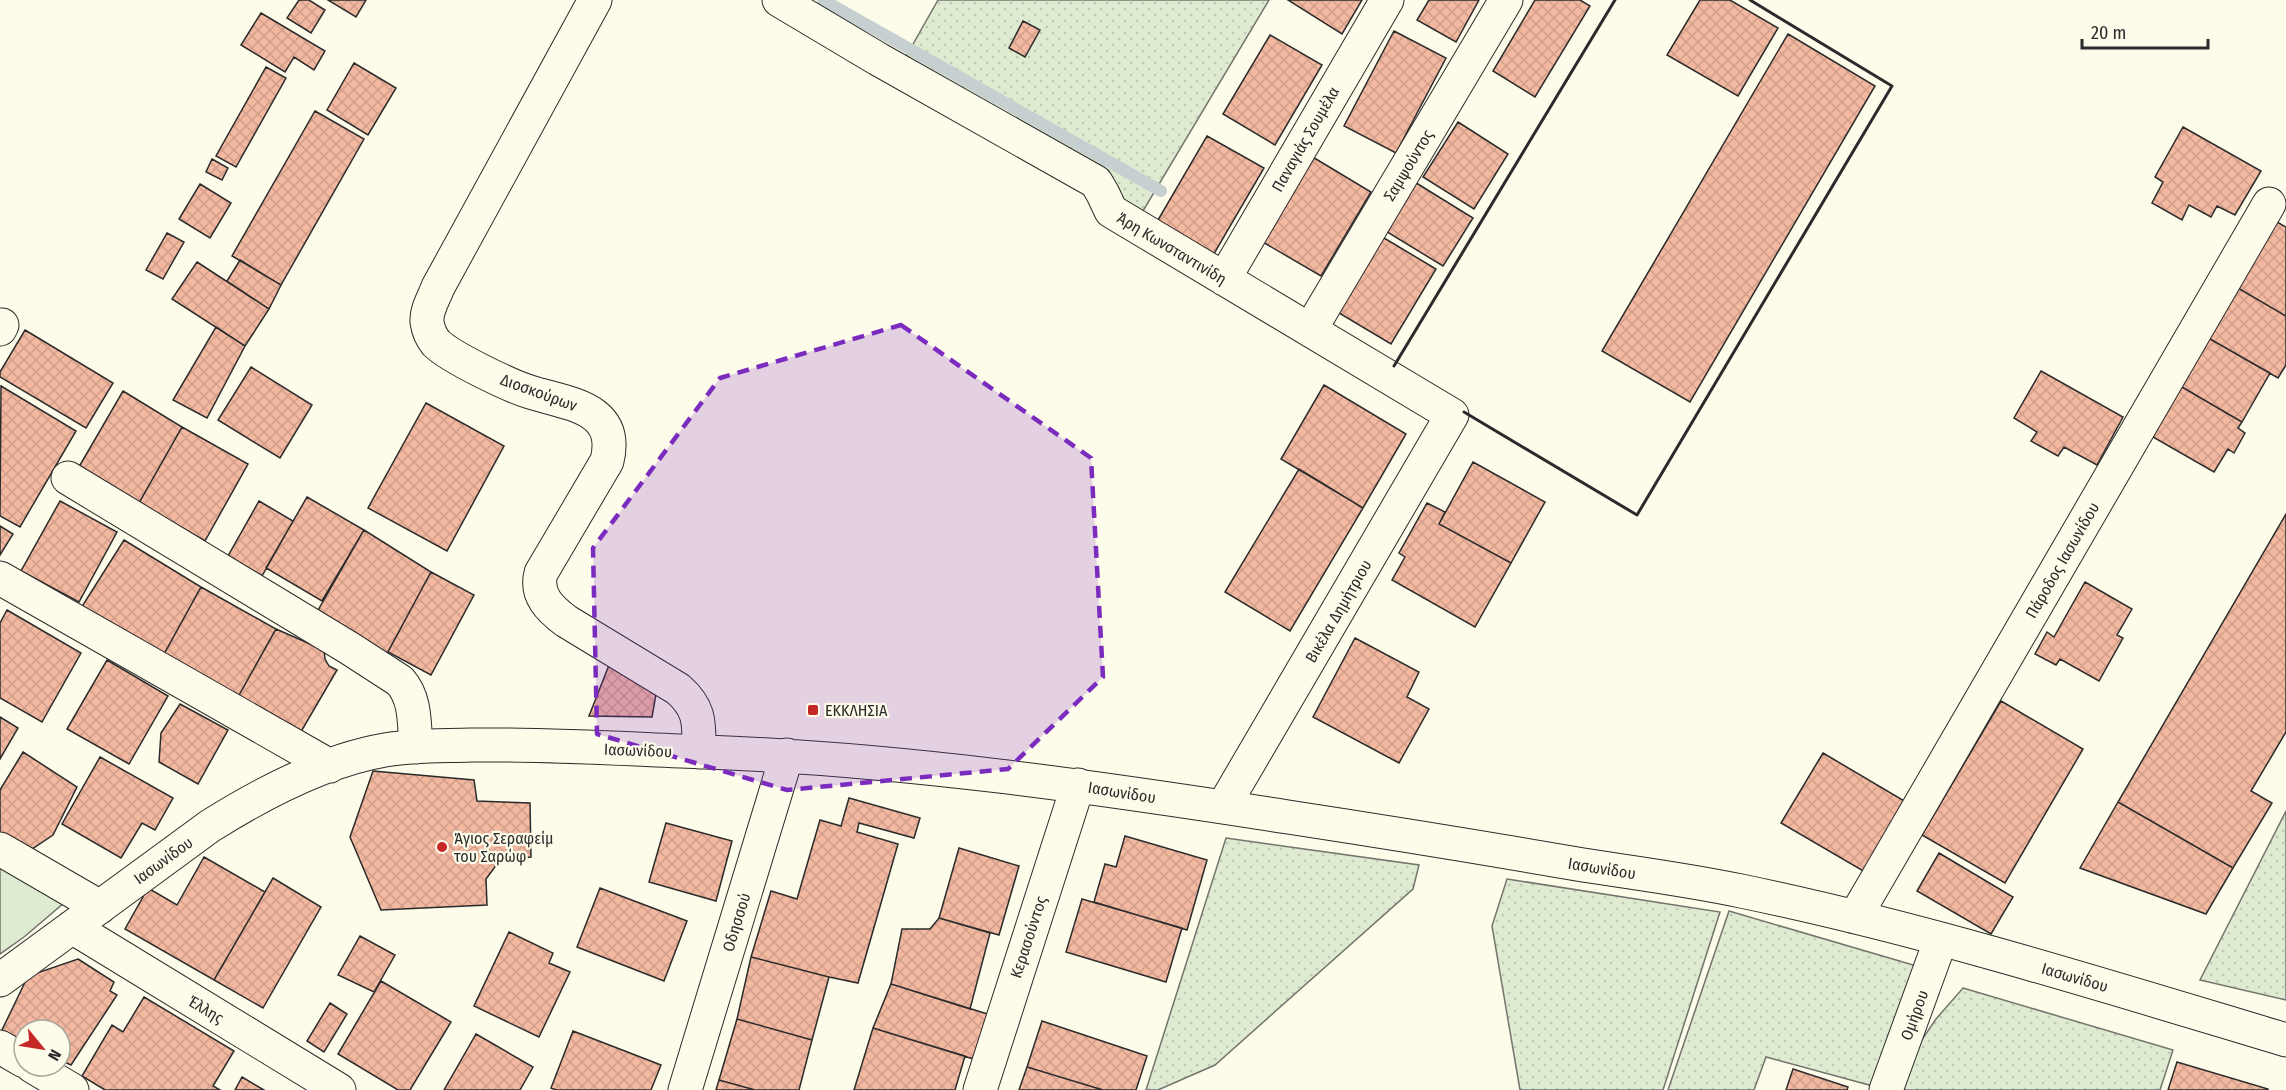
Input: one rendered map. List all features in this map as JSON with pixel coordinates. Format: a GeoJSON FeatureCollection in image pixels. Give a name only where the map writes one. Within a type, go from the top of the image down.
{"type":"FeatureCollection","features":[{"type":"Feature","properties":{"kind":"street","name":"Διοσκούρων"},"geometry":{"type":"LineString","coordinates":[[595,0],[438,287],[429,308],[427,321],[432,338],[444,349],[480,370],[527,391],[581,407],[600,419],[609,436],[610,449],[607,461],[540,573],[538,581],[540,591],[551,610],[566,621],[687,697],[697,712],[699,752]]}},
{"type":"Feature","properties":{"kind":"street","name":"Άρη Κωνσταντινίδη"},"geometry":{"type":"LineString","coordinates":[[779,0],[878,59],[1096,182],[1111,210],[1452,415]]}},
{"type":"Feature","properties":{"kind":"street","name":"Παναγιάς Σουμέλα"},"geometry":{"type":"LineString","coordinates":[[1224,279],[1386,0]]}},
{"type":"Feature","properties":{"kind":"street","name":"Σαμψούντος"},"geometry":{"type":"LineString","coordinates":[[1310,330],[1506,0]]}},
{"type":"Feature","properties":{"kind":"street","name":"Πάροδος Ιασωνίδου"},"geometry":{"type":"LineString","coordinates":[[1855,917],[2269,204]]}},
{"type":"Feature","properties":{"kind":"street","name":"Βικέλα Δημήτριου"},"geometry":{"type":"LineString","coordinates":[[1223,807],[1452,415]]}},
{"type":"Feature","properties":{"kind":"street"},"geometry":{"type":"LineString","coordinates":[[68,478],[400,681],[406,687],[412,703],[416,747]]}},
{"type":"Feature","properties":{"kind":"street"},"geometry":{"type":"LineString","coordinates":[[0,578],[330,766]]}},
{"type":"Feature","properties":{"kind":"street","name":"Ιασωνίδου"},"geometry":{"type":"LineString","coordinates":[[0,980],[210,826],[236,809],[290,783],[330,766],[376,752],[416,747],[500,745],[788,755],[1078,785],[1735,890],[1941,939],[2286,1040]]}},
{"type":"Feature","properties":{"kind":"street","name":"Οδησσού"},"geometry":{"type":"LineString","coordinates":[[684,1090],[788,755]]}},
{"type":"Feature","properties":{"kind":"street","name":"Κερασούντος"},"geometry":{"type":"LineString","coordinates":[[980,1090],[1078,785]]}},
{"type":"Feature","properties":{"kind":"street"},"geometry":{"type":"LineString","coordinates":[[0,849],[100,907]]}},
{"type":"Feature","properties":{"kind":"street","name":"Έλλης"},"geometry":{"type":"LineString","coordinates":[[72,927],[339,1090]]}},
{"type":"Feature","properties":{"kind":"street","name":"Ομήρου"},"geometry":{"type":"LineString","coordinates":[[1886,1090],[1941,939]]}},
{"type":"Feature","properties":{"kind":"street"},"geometry":{"type":"LineString","coordinates":[[52,1078],[72,1090]]}},
{"type":"Feature","properties":{"kind":"highlighted area"},"geometry":{"type":"Polygon","coordinates":[[[901,325],[1091,458],[1103,677],[1008,769],[787,790],[597,734],[593,548],[720,378],[901,325]]]}},
{"type":"Feature","properties":{"kind":"green space"},"geometry":{"type":"Polygon","coordinates":[[[938,0],[1269,0],[1143,211],[899,69],[938,0]]]}},
{"type":"Feature","properties":{"kind":"green space"},"geometry":{"type":"Polygon","coordinates":[[[2286,811],[2286,1000],[2200,980],[2286,811]]]}},
{"type":"Feature","properties":{"kind":"green space"},"geometry":{"type":"Polygon","coordinates":[[[1226,838],[1419,865],[1413,889],[1215,1065],[1158,1090],[1146,1090],[1226,838]]]}},
{"type":"Feature","properties":{"kind":"green space"},"geometry":{"type":"Polygon","coordinates":[[[0,864],[65,902],[0,954],[0,864]]]}},
{"type":"Feature","properties":{"kind":"green space"},"geometry":{"type":"Polygon","coordinates":[[[1507,879],[1720,912],[1663,1090],[1520,1090],[1492,926],[1507,879]]]}},
{"type":"Feature","properties":{"kind":"green space"},"geometry":{"type":"Polygon","coordinates":[[[1729,911],[1920,967],[1873,1086],[1766,1057],[1754,1090],[1668,1090],[1729,911]]]}},
{"type":"Feature","properties":{"kind":"green space"},"geometry":{"type":"Polygon","coordinates":[[[1963,988],[2173,1050],[2160,1090],[1899,1090],[1917,1047],[1936,1019],[1963,988]]]}},
{"type":"Feature","properties":{"kind":"building"},"geometry":{"type":"Polygon","coordinates":[[[299,0],[309,0],[325,10],[311,33],[287,18],[299,0]]]}},
{"type":"Feature","properties":{"kind":"building"},"geometry":{"type":"Polygon","coordinates":[[[328,0],[366,0],[356,17],[328,0]]]}},
{"type":"Feature","properties":{"kind":"building"},"geometry":{"type":"Polygon","coordinates":[[[1288,0],[1362,0],[1342,34],[1288,0]]]}},
{"type":"Feature","properties":{"kind":"building"},"geometry":{"type":"Polygon","coordinates":[[[1429,0],[1479,0],[1456,42],[1417,20],[1429,0]]]}},
{"type":"Feature","properties":{"kind":"building"},"geometry":{"type":"Polygon","coordinates":[[[1535,0],[1580,0],[1590,6],[1535,97],[1493,71],[1535,0]]]}},
{"type":"Feature","properties":{"kind":"building"},"geometry":{"type":"Polygon","coordinates":[[[1700,0],[1730,0],[1778,28],[1738,96],[1667,55],[1700,0]]]}},
{"type":"Feature","properties":{"kind":"building"},"geometry":{"type":"Polygon","coordinates":[[[261,13],[325,51],[314,70],[294,57],[285,72],[241,45],[261,13]]]}},
{"type":"Feature","properties":{"kind":"building"},"geometry":{"type":"Polygon","coordinates":[[[1023,21],[1040,30],[1025,57],[1009,48],[1023,21]]]}},
{"type":"Feature","properties":{"kind":"building"},"geometry":{"type":"Polygon","coordinates":[[[1394,31],[1446,58],[1396,153],[1344,126],[1394,31]]]}},
{"type":"Feature","properties":{"kind":"building"},"geometry":{"type":"Polygon","coordinates":[[[1788,34],[1875,86],[1690,402],[1602,351],[1788,34]]]}},
{"type":"Feature","properties":{"kind":"building"},"geometry":{"type":"Polygon","coordinates":[[[1270,35],[1322,65],[1275,145],[1223,114],[1270,35]]]}},
{"type":"Feature","properties":{"kind":"building"},"geometry":{"type":"Polygon","coordinates":[[[354,63],[396,88],[368,135],[327,110],[354,63]]]}},
{"type":"Feature","properties":{"kind":"building"},"geometry":{"type":"Polygon","coordinates":[[[266,67],[286,78],[236,167],[216,156],[266,67]]]}},
{"type":"Feature","properties":{"kind":"building"},"geometry":{"type":"Polygon","coordinates":[[[315,111],[364,139],[281,285],[232,256],[315,111]]]}},
{"type":"Feature","properties":{"kind":"building"},"geometry":{"type":"Polygon","coordinates":[[[1458,122],[1508,154],[1474,209],[1423,177],[1458,122]]]}},
{"type":"Feature","properties":{"kind":"building"},"geometry":{"type":"Polygon","coordinates":[[[2183,127],[2261,171],[2235,215],[2217,206],[2211,217],[2189,205],[2182,220],[2152,203],[2163,182],[2155,177],[2183,127]]]}},
{"type":"Feature","properties":{"kind":"building"},"geometry":{"type":"Polygon","coordinates":[[[1207,136],[1264,168],[1208,264],[1151,232],[1207,136]]]}},
{"type":"Feature","properties":{"kind":"building"},"geometry":{"type":"Polygon","coordinates":[[[1311,156],[1371,192],[1321,276],[1261,241],[1311,156]]]}},
{"type":"Feature","properties":{"kind":"building"},"geometry":{"type":"Polygon","coordinates":[[[212,159],[228,168],[222,180],[206,172],[212,159]]]}},
{"type":"Feature","properties":{"kind":"building"},"geometry":{"type":"Polygon","coordinates":[[[1413,181],[1473,218],[1443,266],[1384,230],[1413,181]]]}},
{"type":"Feature","properties":{"kind":"building"},"geometry":{"type":"Polygon","coordinates":[[[200,184],[231,203],[210,238],[179,219],[200,184]]]}},
{"type":"Feature","properties":{"kind":"building"},"geometry":{"type":"Polygon","coordinates":[[[2270,218],[2286,227],[2286,316],[2231,284],[2270,218]]]}},
{"type":"Feature","properties":{"kind":"building"},"geometry":{"type":"Polygon","coordinates":[[[167,233],[184,242],[163,279],[146,270],[167,233]]]}},
{"type":"Feature","properties":{"kind":"building"},"geometry":{"type":"Polygon","coordinates":[[[1379,235],[1436,269],[1391,344],[1334,310],[1379,235]]]}},
{"type":"Feature","properties":{"kind":"building"},"geometry":{"type":"Polygon","coordinates":[[[240,260],[281,285],[269,309],[227,281],[240,260]]]}},
{"type":"Feature","properties":{"kind":"building"},"geometry":{"type":"Polygon","coordinates":[[[197,262],[269,309],[245,346],[172,299],[197,262]]]}},
{"type":"Feature","properties":{"kind":"building"},"geometry":{"type":"Polygon","coordinates":[[[2231,284],[2286,316],[2286,365],[2278,378],[2203,335],[2231,284]]]}},
{"type":"Feature","properties":{"kind":"building"},"geometry":{"type":"Polygon","coordinates":[[[216,327],[245,346],[207,418],[173,400],[216,327]]]}},
{"type":"Feature","properties":{"kind":"building"},"geometry":{"type":"Polygon","coordinates":[[[25,330],[113,383],[86,428],[0,377],[0,372],[25,330]]]}},
{"type":"Feature","properties":{"kind":"building"},"geometry":{"type":"Polygon","coordinates":[[[2203,335],[2270,373],[2242,422],[2175,383],[2203,335]]]}},
{"type":"Feature","properties":{"kind":"building"},"geometry":{"type":"Polygon","coordinates":[[[251,367],[312,405],[280,458],[218,420],[251,367]]]}},
{"type":"Feature","properties":{"kind":"building"},"geometry":{"type":"Polygon","coordinates":[[[2041,371],[2123,417],[2097,465],[2064,447],[2058,456],[2031,441],[2037,432],[2014,418],[2041,371]]]}},
{"type":"Feature","properties":{"kind":"building"},"geometry":{"type":"Polygon","coordinates":[[[2175,383],[2242,422],[2238,428],[2245,433],[2234,453],[2228,449],[2214,472],[2146,433],[2175,383]]]}},
{"type":"Feature","properties":{"kind":"building"},"geometry":{"type":"Polygon","coordinates":[[[1324,385],[1406,434],[1363,508],[1281,459],[1324,385]]]}},
{"type":"Feature","properties":{"kind":"building"},"geometry":{"type":"Polygon","coordinates":[[[1,386],[76,431],[20,527],[0,516],[1,386]]]}},
{"type":"Feature","properties":{"kind":"building"},"geometry":{"type":"Polygon","coordinates":[[[123,391],[182,427],[139,503],[76,472],[123,391]]]}},
{"type":"Feature","properties":{"kind":"building"},"geometry":{"type":"Polygon","coordinates":[[[426,403],[504,446],[447,551],[368,508],[426,403]]]}},
{"type":"Feature","properties":{"kind":"building"},"geometry":{"type":"Polygon","coordinates":[[[182,427],[248,464],[205,541],[139,503],[182,427]]]}},
{"type":"Feature","properties":{"kind":"building"},"geometry":{"type":"Polygon","coordinates":[[[1473,462],[1545,502],[1511,563],[1439,524],[1473,462]]]}},
{"type":"Feature","properties":{"kind":"building"},"geometry":{"type":"Polygon","coordinates":[[[1299,469],[1363,508],[1290,631],[1225,592],[1299,469]]]}},
{"type":"Feature","properties":{"kind":"building"},"geometry":{"type":"Polygon","coordinates":[[[307,497],[364,530],[322,601],[266,568],[307,497]]]}},
{"type":"Feature","properties":{"kind":"building"},"geometry":{"type":"Polygon","coordinates":[[[60,501],[117,532],[79,602],[21,571],[60,501]]]}},
{"type":"Feature","properties":{"kind":"building"},"geometry":{"type":"Polygon","coordinates":[[[259,501],[293,521],[262,576],[228,556],[259,501]]]}},
{"type":"Feature","properties":{"kind":"building"},"geometry":{"type":"Polygon","coordinates":[[[1427,503],[1445,512],[1439,524],[1511,563],[1475,627],[1392,580],[1405,557],[1399,553],[1427,503]]]}},
{"type":"Feature","properties":{"kind":"building"},"geometry":{"type":"Polygon","coordinates":[[[2286,514],[2286,732],[2251,791],[2272,803],[2233,868],[2118,802],[2286,514]]]}},
{"type":"Feature","properties":{"kind":"building"},"geometry":{"type":"Polygon","coordinates":[[[0,526],[13,534],[0,555],[0,526]]]}},
{"type":"Feature","properties":{"kind":"building"},"geometry":{"type":"Polygon","coordinates":[[[364,530],[431,572],[384,659],[313,619],[364,530]]]}},
{"type":"Feature","properties":{"kind":"building"},"geometry":{"type":"Polygon","coordinates":[[[124,540],[201,587],[158,665],[76,616],[124,540]]]}},
{"type":"Feature","properties":{"kind":"building"},"geometry":{"type":"Polygon","coordinates":[[[431,572],[474,595],[431,675],[388,652],[431,572]]]}},
{"type":"Feature","properties":{"kind":"building"},"geometry":{"type":"Polygon","coordinates":[[[2085,582],[2132,609],[2117,635],[2123,638],[2099,681],[2060,659],[2056,665],[2035,654],[2047,632],[2054,637],[2085,582]]]}},
{"type":"Feature","properties":{"kind":"building"},"geometry":{"type":"Polygon","coordinates":[[[201,587],[276,629],[233,706],[158,665],[201,587]]]}},
{"type":"Feature","properties":{"kind":"building"},"geometry":{"type":"Polygon","coordinates":[[[7,610],[81,653],[42,722],[0,698],[0,623],[7,610]]]}},
{"type":"Feature","properties":{"kind":"building"},"geometry":{"type":"Polygon","coordinates":[[[276,629],[324,650],[329,666],[337,670],[295,742],[233,706],[276,629]]]}},
{"type":"Feature","properties":{"kind":"building"},"geometry":{"type":"Polygon","coordinates":[[[1355,638],[1419,672],[1407,697],[1429,709],[1399,763],[1313,717],[1355,638]]]}},
{"type":"Feature","properties":{"kind":"building"},"geometry":{"type":"Polygon","coordinates":[[[107,660],[168,696],[129,764],[67,729],[107,660]]]}},
{"type":"Feature","properties":{"kind":"building"},"geometry":{"type":"Polygon","coordinates":[[[609,665],[656,694],[652,717],[589,716],[609,665]]]}},
{"type":"Feature","properties":{"kind":"building"},"geometry":{"type":"Polygon","coordinates":[[[2001,701],[2083,749],[2005,883],[1922,835],[2001,701]]]}},
{"type":"Feature","properties":{"kind":"building"},"geometry":{"type":"Polygon","coordinates":[[[180,704],[228,730],[198,784],[159,762],[161,733],[180,704]]]}},
{"type":"Feature","properties":{"kind":"building"},"geometry":{"type":"Polygon","coordinates":[[[0,717],[18,728],[0,759],[0,717]]]}},
{"type":"Feature","properties":{"kind":"building"},"geometry":{"type":"Polygon","coordinates":[[[23,752],[77,787],[53,835],[26,853],[0,838],[0,790],[23,752]]]}},
{"type":"Feature","properties":{"kind":"building"},"geometry":{"type":"Polygon","coordinates":[[[1823,753],[1906,802],[1865,872],[1781,823],[1823,753]]]}},
{"type":"Feature","properties":{"kind":"building"},"geometry":{"type":"Polygon","coordinates":[[[100,757],[173,798],[155,830],[142,823],[121,858],[62,824],[100,757]]]}},
{"type":"Feature","properties":{"kind":"building","name":"Άγιος Σεραφείμ του Σαρώφ"},"geometry":{"type":"Polygon","coordinates":[[[373,771],[474,780],[477,801],[530,803],[531,857],[500,860],[486,879],[487,905],[381,910],[350,837],[373,771]]]}},
{"type":"Feature","properties":{"kind":"building"},"geometry":{"type":"Polygon","coordinates":[[[849,798],[920,818],[914,838],[859,823],[857,832],[898,844],[858,983],[751,957],[771,891],[797,899],[820,820],[841,826],[849,798]]]}},
{"type":"Feature","properties":{"kind":"building"},"geometry":{"type":"Polygon","coordinates":[[[2118,802],[2233,868],[2206,914],[2080,868],[2118,802]]]}},
{"type":"Feature","properties":{"kind":"building"},"geometry":{"type":"Polygon","coordinates":[[[666,823],[732,841],[716,901],[649,882],[666,823]]]}},
{"type":"Feature","properties":{"kind":"building"},"geometry":{"type":"Polygon","coordinates":[[[1125,836],[1207,860],[1187,930],[1094,902],[1105,864],[1116,867],[1125,836]]]}},
{"type":"Feature","properties":{"kind":"building"},"geometry":{"type":"Polygon","coordinates":[[[959,848],[1019,866],[999,935],[939,918],[959,848]]]}},
{"type":"Feature","properties":{"kind":"building"},"geometry":{"type":"Polygon","coordinates":[[[1939,853],[2013,897],[1991,934],[1917,891],[1939,853]]]}},
{"type":"Feature","properties":{"kind":"building"},"geometry":{"type":"Polygon","coordinates":[[[204,857],[265,892],[214,980],[125,929],[148,888],[177,905],[204,857]]]}},
{"type":"Feature","properties":{"kind":"building"},"geometry":{"type":"Polygon","coordinates":[[[273,878],[321,907],[263,1008],[214,980],[273,878]]]}},
{"type":"Feature","properties":{"kind":"building"},"geometry":{"type":"Polygon","coordinates":[[[600,888],[687,921],[664,981],[577,947],[600,888]]]}},
{"type":"Feature","properties":{"kind":"building"},"geometry":{"type":"Polygon","coordinates":[[[1082,899],[1182,928],[1166,982],[1066,952],[1082,899]]]}},
{"type":"Feature","properties":{"kind":"building"},"geometry":{"type":"Polygon","coordinates":[[[939,918],[990,933],[970,1009],[891,984],[902,929],[930,929],[939,918]]]}},
{"type":"Feature","properties":{"kind":"building"},"geometry":{"type":"Polygon","coordinates":[[[509,932],[553,953],[549,963],[570,972],[539,1037],[474,1006],[509,932]]]}},
{"type":"Feature","properties":{"kind":"building"},"geometry":{"type":"Polygon","coordinates":[[[360,936],[395,955],[374,992],[338,975],[360,936]]]}},
{"type":"Feature","properties":{"kind":"building"},"geometry":{"type":"Polygon","coordinates":[[[751,957],[829,977],[812,1040],[737,1019],[751,957]]]}},
{"type":"Feature","properties":{"kind":"building"},"geometry":{"type":"Polygon","coordinates":[[[78,959],[114,982],[110,991],[117,995],[72,1063],[72,1018],[12,1018],[12,1035],[2,1030],[28,976],[78,959]]]}},
{"type":"Feature","properties":{"kind":"building"},"geometry":{"type":"Polygon","coordinates":[[[381,981],[451,1022],[410,1090],[398,1090],[338,1054],[381,981]]]}},
{"type":"Feature","properties":{"kind":"building"},"geometry":{"type":"Polygon","coordinates":[[[891,984],[994,1016],[980,1061],[873,1028],[891,984]]]}},
{"type":"Feature","properties":{"kind":"building"},"geometry":{"type":"Polygon","coordinates":[[[144,997],[234,1051],[213,1086],[220,1090],[105,1090],[82,1076],[112,1025],[123,1032],[144,997]]]}},
{"type":"Feature","properties":{"kind":"building"},"geometry":{"type":"Polygon","coordinates":[[[330,1003],[347,1014],[324,1052],[307,1041],[330,1003]]]}},
{"type":"Feature","properties":{"kind":"building"},"geometry":{"type":"Polygon","coordinates":[[[737,1019],[812,1040],[799,1090],[755,1090],[719,1080],[737,1019]]]}},
{"type":"Feature","properties":{"kind":"building"},"geometry":{"type":"Polygon","coordinates":[[[1042,1021],[1147,1056],[1136,1090],[1103,1090],[1027,1067],[1042,1021]]]}},
{"type":"Feature","properties":{"kind":"building"},"geometry":{"type":"Polygon","coordinates":[[[873,1028],[965,1056],[955,1090],[854,1090],[873,1028]]]}},
{"type":"Feature","properties":{"kind":"building"},"geometry":{"type":"Polygon","coordinates":[[[573,1031],[661,1065],[651,1090],[556,1090],[551,1088],[573,1031]]]}},
{"type":"Feature","properties":{"kind":"building"},"geometry":{"type":"Polygon","coordinates":[[[476,1034],[533,1067],[520,1090],[444,1090],[476,1034]]]}},
{"type":"Feature","properties":{"kind":"building"},"geometry":{"type":"Polygon","coordinates":[[[2177,1062],[2268,1089],[2268,1090],[2168,1090],[2177,1062]]]}},
{"type":"Feature","properties":{"kind":"building"},"geometry":{"type":"Polygon","coordinates":[[[1027,1067],[1103,1090],[1019,1090],[1027,1067]]]}},
{"type":"Feature","properties":{"kind":"building"},"geometry":{"type":"Polygon","coordinates":[[[1793,1069],[1848,1087],[1847,1090],[1786,1090],[1793,1069]]]}},
{"type":"Feature","properties":{"kind":"building"},"geometry":{"type":"Polygon","coordinates":[[[242,1077],[264,1090],[235,1090],[242,1077]]]}},
{"type":"Feature","properties":{"kind":"building"},"geometry":{"type":"Polygon","coordinates":[[[719,1080],[755,1090],[716,1090],[719,1080]]]}},
{"type":"Feature","properties":{"kind":"waterway"},"geometry":{"type":"LineString","coordinates":[[823,0],[1161,191]]}},
{"type":"Feature","properties":{"kind":"wall"},"geometry":{"type":"LineString","coordinates":[[1394,366],[1615,0]]}},
{"type":"Feature","properties":{"kind":"wall"},"geometry":{"type":"LineString","coordinates":[[1464,412],[1637,515],[1892,86],[1750,0]]}},
{"type":"Feature","properties":{"kind":"place","name":"ΕΚΚΛΗΣΙΑ"},"geometry":{"type":"Point","coordinates":[813,710]}},
{"type":"Feature","properties":{"kind":"place","name":"Άγιος Σεραφείμ του Σαρώφ"},"geometry":{"type":"Point","coordinates":[442,847]}}]}
